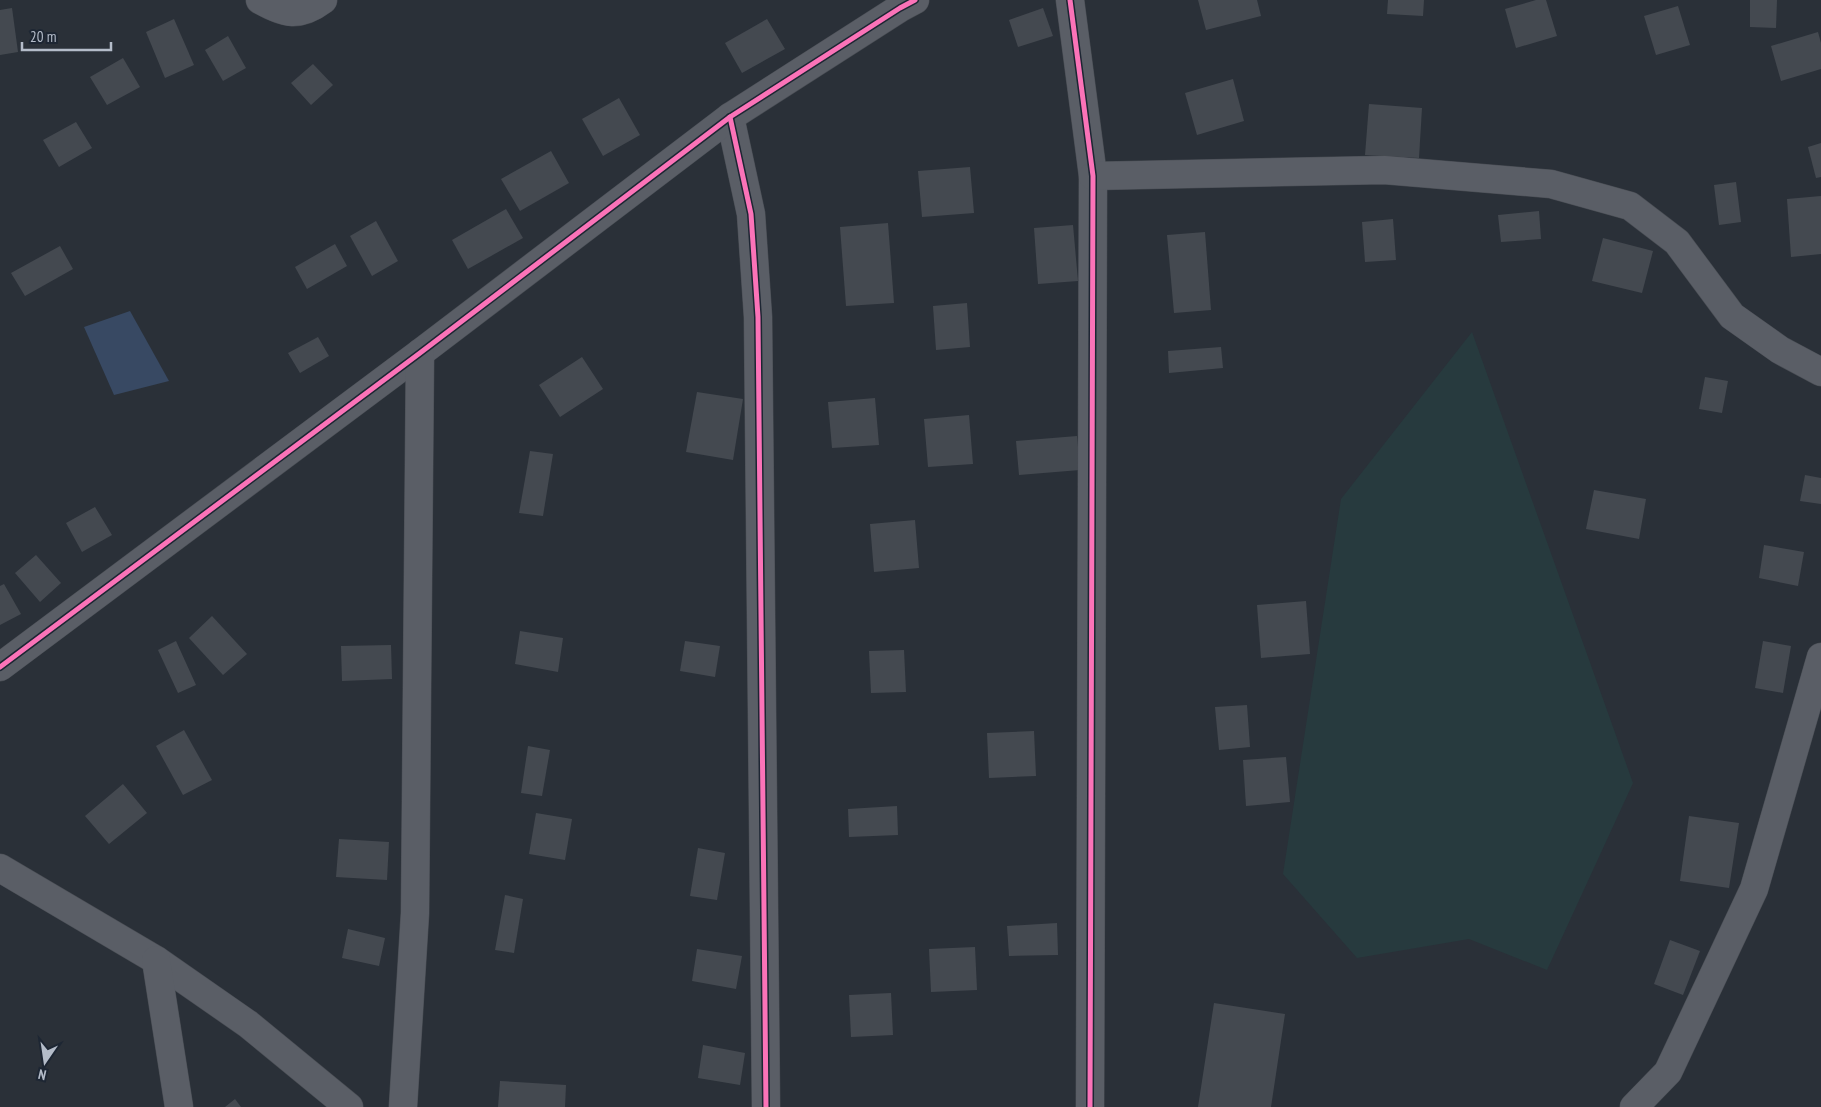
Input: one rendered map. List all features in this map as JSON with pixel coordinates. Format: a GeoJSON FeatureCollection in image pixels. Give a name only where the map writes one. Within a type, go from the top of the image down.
{"type":"FeatureCollection","features":[{"type":"Feature","properties":{"kind":"street"},"geometry":{"type":"LineString","coordinates":[[260,0],[278,10],[299,12],[324,0]]}},
{"type":"Feature","properties":{"kind":"street"},"geometry":{"type":"LineString","coordinates":[[0,667],[420,353],[730,117],[915,0]]}},
{"type":"Feature","properties":{"kind":"street"},"geometry":{"type":"LineString","coordinates":[[1070,0],[1093,176],[1090,1107]]}},
{"type":"Feature","properties":{"kind":"street"},"geometry":{"type":"LineString","coordinates":[[730,117],[751,214],[758,316],[766,1107]]}},
{"type":"Feature","properties":{"kind":"street"},"geometry":{"type":"LineString","coordinates":[[1093,176],[1384,170],[1551,184],[1630,206],[1677,242],[1732,316],[1780,350],[1821,372]]}},
{"type":"Feature","properties":{"kind":"street"},"geometry":{"type":"LineString","coordinates":[[402,1107],[415,913],[420,353]]}},
{"type":"Feature","properties":{"kind":"street"},"geometry":{"type":"LineString","coordinates":[[1634,1107],[1668,1072],[1754,889],[1821,657]]}},
{"type":"Feature","properties":{"kind":"street"},"geometry":{"type":"LineString","coordinates":[[0,868],[156,960],[248,1024],[349,1107]]}},
{"type":"Feature","properties":{"kind":"street"},"geometry":{"type":"LineString","coordinates":[[156,960],[179,1107]]}},
{"type":"Feature","properties":{"kind":"green space"},"geometry":{"type":"Polygon","coordinates":[[[1472,332],[1633,783],[1547,970],[1469,939],[1357,958],[1283,874],[1341,499],[1472,332]]]}},
{"type":"Feature","properties":{"kind":"water"},"geometry":{"type":"Polygon","coordinates":[[[130,311],[169,381],[114,395],[84,327],[130,311]]]}},
{"type":"Feature","properties":{"kind":"building"},"geometry":{"type":"Polygon","coordinates":[[[1198,0],[1257,0],[1261,16],[1206,30],[1198,0]]]}},
{"type":"Feature","properties":{"kind":"building"},"geometry":{"type":"Polygon","coordinates":[[[1388,0],[1424,0],[1423,16],[1387,14],[1388,0]]]}},
{"type":"Feature","properties":{"kind":"building"},"geometry":{"type":"Polygon","coordinates":[[[1536,0],[1546,0],[1557,36],[1516,48],[1505,9],[1536,0]]]}},
{"type":"Feature","properties":{"kind":"building"},"geometry":{"type":"Polygon","coordinates":[[[1750,0],[1777,0],[1776,28],[1750,27],[1750,0]]]}},
{"type":"Feature","properties":{"kind":"building"},"geometry":{"type":"Polygon","coordinates":[[[1678,6],[1690,45],[1656,55],[1644,16],[1678,6]]]}},
{"type":"Feature","properties":{"kind":"building"},"geometry":{"type":"Polygon","coordinates":[[[12,8],[18,52],[0,55],[0,10],[12,8]]]}},
{"type":"Feature","properties":{"kind":"building"},"geometry":{"type":"Polygon","coordinates":[[[1043,8],[1053,36],[1018,47],[1009,20],[1043,8]]]}},
{"type":"Feature","properties":{"kind":"building"},"geometry":{"type":"Polygon","coordinates":[[[174,19],[194,65],[165,78],[146,32],[174,19]]]}},
{"type":"Feature","properties":{"kind":"building"},"geometry":{"type":"Polygon","coordinates":[[[767,19],[785,49],[742,73],[725,43],[767,19]]]}},
{"type":"Feature","properties":{"kind":"building"},"geometry":{"type":"Polygon","coordinates":[[[1818,32],[1821,43],[1821,69],[1781,81],[1771,46],[1818,32]]]}},
{"type":"Feature","properties":{"kind":"building"},"geometry":{"type":"Polygon","coordinates":[[[228,36],[246,68],[223,81],[205,50],[228,36]]]}},
{"type":"Feature","properties":{"kind":"building"},"geometry":{"type":"Polygon","coordinates":[[[123,58],[140,87],[107,105],[90,77],[123,58]]]}},
{"type":"Feature","properties":{"kind":"building"},"geometry":{"type":"Polygon","coordinates":[[[313,64],[333,85],[311,105],[291,83],[313,64]]]}},
{"type":"Feature","properties":{"kind":"building"},"geometry":{"type":"Polygon","coordinates":[[[1233,79],[1244,121],[1197,135],[1185,93],[1233,79]]]}},
{"type":"Feature","properties":{"kind":"building"},"geometry":{"type":"Polygon","coordinates":[[[619,98],[640,135],[603,156],[582,119],[619,98]]]}},
{"type":"Feature","properties":{"kind":"building"},"geometry":{"type":"Polygon","coordinates":[[[1369,104],[1422,108],[1419,158],[1365,155],[1369,104]]]}},
{"type":"Feature","properties":{"kind":"building"},"geometry":{"type":"Polygon","coordinates":[[[76,122],[92,148],[59,167],[43,140],[76,122]]]}},
{"type":"Feature","properties":{"kind":"building"},"geometry":{"type":"Polygon","coordinates":[[[1821,143],[1821,177],[1816,178],[1808,147],[1821,143]]]}},
{"type":"Feature","properties":{"kind":"building"},"geometry":{"type":"Polygon","coordinates":[[[551,151],[569,183],[520,211],[501,179],[551,151]]]}},
{"type":"Feature","properties":{"kind":"building"},"geometry":{"type":"Polygon","coordinates":[[[970,167],[974,213],[922,217],[918,171],[970,167]]]}},
{"type":"Feature","properties":{"kind":"building"},"geometry":{"type":"Polygon","coordinates":[[[1736,182],[1741,222],[1719,225],[1714,185],[1736,182]]]}},
{"type":"Feature","properties":{"kind":"building"},"geometry":{"type":"Polygon","coordinates":[[[1821,196],[1821,254],[1791,257],[1787,199],[1821,196]]]}},
{"type":"Feature","properties":{"kind":"building"},"geometry":{"type":"Polygon","coordinates":[[[506,209],[523,238],[468,269],[452,240],[506,209]]]}},
{"type":"Feature","properties":{"kind":"building"},"geometry":{"type":"Polygon","coordinates":[[[1539,211],[1541,239],[1501,242],[1498,215],[1539,211]]]}},
{"type":"Feature","properties":{"kind":"building"},"geometry":{"type":"Polygon","coordinates":[[[1393,219],[1396,260],[1365,262],[1362,222],[1393,219]]]}},
{"type":"Feature","properties":{"kind":"building"},"geometry":{"type":"Polygon","coordinates":[[[376,221],[398,261],[372,276],[350,236],[376,221]]]}},
{"type":"Feature","properties":{"kind":"building"},"geometry":{"type":"Polygon","coordinates":[[[888,223],[894,303],[846,306],[840,227],[888,223]]]}},
{"type":"Feature","properties":{"kind":"building"},"geometry":{"type":"Polygon","coordinates":[[[1073,225],[1078,281],[1038,284],[1034,228],[1073,225]]]}},
{"type":"Feature","properties":{"kind":"building"},"geometry":{"type":"Polygon","coordinates":[[[1205,232],[1211,310],[1174,313],[1167,235],[1205,232]]]}},
{"type":"Feature","properties":{"kind":"building"},"geometry":{"type":"Polygon","coordinates":[[[1603,238],[1653,251],[1642,293],[1592,281],[1603,238]]]}},
{"type":"Feature","properties":{"kind":"building"},"geometry":{"type":"Polygon","coordinates":[[[335,244],[347,266],[307,289],[295,267],[335,244]]]}},
{"type":"Feature","properties":{"kind":"building"},"geometry":{"type":"Polygon","coordinates":[[[60,246],[73,269],[25,296],[11,273],[60,246]]]}},
{"type":"Feature","properties":{"kind":"building"},"geometry":{"type":"Polygon","coordinates":[[[967,303],[970,347],[936,350],[933,306],[967,303]]]}},
{"type":"Feature","properties":{"kind":"building"},"geometry":{"type":"Polygon","coordinates":[[[318,337],[329,356],[300,373],[288,353],[318,337]]]}},
{"type":"Feature","properties":{"kind":"building"},"geometry":{"type":"Polygon","coordinates":[[[1221,347],[1223,368],[1169,373],[1168,351],[1221,347]]]}},
{"type":"Feature","properties":{"kind":"building"},"geometry":{"type":"Polygon","coordinates":[[[582,357],[603,389],[560,417],[539,385],[582,357]]]}},
{"type":"Feature","properties":{"kind":"building"},"geometry":{"type":"Polygon","coordinates":[[[1705,377],[1728,381],[1722,413],[1699,409],[1705,377]]]}},
{"type":"Feature","properties":{"kind":"building"},"geometry":{"type":"Polygon","coordinates":[[[697,392],[743,399],[733,460],[686,452],[697,392]]]}},
{"type":"Feature","properties":{"kind":"building"},"geometry":{"type":"Polygon","coordinates":[[[875,398],[879,445],[832,448],[828,402],[875,398]]]}},
{"type":"Feature","properties":{"kind":"building"},"geometry":{"type":"Polygon","coordinates":[[[969,415],[973,464],[928,467],[924,419],[969,415]]]}},
{"type":"Feature","properties":{"kind":"building"},"geometry":{"type":"Polygon","coordinates":[[[1077,436],[1080,470],[1019,475],[1016,441],[1077,436]]]}},
{"type":"Feature","properties":{"kind":"building"},"geometry":{"type":"Polygon","coordinates":[[[530,451],[553,454],[543,516],[519,513],[530,451]]]}},
{"type":"Feature","properties":{"kind":"building"},"geometry":{"type":"Polygon","coordinates":[[[1805,475],[1821,478],[1821,504],[1800,501],[1805,475]]]}},
{"type":"Feature","properties":{"kind":"building"},"geometry":{"type":"Polygon","coordinates":[[[1594,490],[1646,499],[1639,539],[1586,529],[1594,490]]]}},
{"type":"Feature","properties":{"kind":"building"},"geometry":{"type":"Polygon","coordinates":[[[95,507],[112,535],[82,552],[66,523],[95,507]]]}},
{"type":"Feature","properties":{"kind":"building"},"geometry":{"type":"Polygon","coordinates":[[[915,520],[919,568],[874,572],[870,524],[915,520]]]}},
{"type":"Feature","properties":{"kind":"building"},"geometry":{"type":"Polygon","coordinates":[[[1764,545],[1804,552],[1798,586],[1759,578],[1764,545]]]}},
{"type":"Feature","properties":{"kind":"building"},"geometry":{"type":"Polygon","coordinates":[[[36,555],[61,583],[40,602],[15,573],[36,555]]]}},
{"type":"Feature","properties":{"kind":"building"},"geometry":{"type":"Polygon","coordinates":[[[4,584],[21,614],[0,625],[0,586],[4,584]]]}},
{"type":"Feature","properties":{"kind":"building"},"geometry":{"type":"Polygon","coordinates":[[[1306,601],[1310,654],[1261,658],[1257,605],[1306,601]]]}},
{"type":"Feature","properties":{"kind":"building"},"geometry":{"type":"Polygon","coordinates":[[[212,616],[247,654],[223,675],[189,638],[212,616]]]}},
{"type":"Feature","properties":{"kind":"building"},"geometry":{"type":"Polygon","coordinates":[[[520,631],[563,638],[558,672],[515,664],[520,631]]]}},
{"type":"Feature","properties":{"kind":"building"},"geometry":{"type":"Polygon","coordinates":[[[176,641],[196,685],[178,693],[158,650],[176,641]]]}},
{"type":"Feature","properties":{"kind":"building"},"geometry":{"type":"Polygon","coordinates":[[[685,641],[720,646],[715,677],[680,671],[685,641]]]}},
{"type":"Feature","properties":{"kind":"building"},"geometry":{"type":"Polygon","coordinates":[[[1763,641],[1791,646],[1783,693],[1755,688],[1763,641]]]}},
{"type":"Feature","properties":{"kind":"building"},"geometry":{"type":"Polygon","coordinates":[[[391,645],[392,679],[342,681],[341,646],[391,645]]]}},
{"type":"Feature","properties":{"kind":"building"},"geometry":{"type":"Polygon","coordinates":[[[904,650],[906,692],[871,693],[869,651],[904,650]]]}},
{"type":"Feature","properties":{"kind":"building"},"geometry":{"type":"Polygon","coordinates":[[[1247,705],[1250,747],[1219,750],[1215,707],[1247,705]]]}},
{"type":"Feature","properties":{"kind":"building"},"geometry":{"type":"Polygon","coordinates":[[[184,730],[212,780],[183,795],[156,746],[184,730]]]}},
{"type":"Feature","properties":{"kind":"building"},"geometry":{"type":"Polygon","coordinates":[[[1034,731],[1036,776],[989,778],[987,733],[1034,731]]]}},
{"type":"Feature","properties":{"kind":"building"},"geometry":{"type":"Polygon","coordinates":[[[528,746],[550,750],[542,796],[521,793],[528,746]]]}},
{"type":"Feature","properties":{"kind":"building"},"geometry":{"type":"Polygon","coordinates":[[[1286,757],[1290,802],[1246,806],[1243,760],[1286,757]]]}},
{"type":"Feature","properties":{"kind":"building"},"geometry":{"type":"Polygon","coordinates":[[[123,784],[147,813],[109,844],[85,816],[123,784]]]}},
{"type":"Feature","properties":{"kind":"building"},"geometry":{"type":"Polygon","coordinates":[[[897,806],[898,835],[849,837],[848,809],[897,806]]]}},
{"type":"Feature","properties":{"kind":"building"},"geometry":{"type":"Polygon","coordinates":[[[536,813],[572,819],[565,860],[529,854],[536,813]]]}},
{"type":"Feature","properties":{"kind":"building"},"geometry":{"type":"Polygon","coordinates":[[[1689,816],[1739,823],[1729,888],[1680,881],[1689,816]]]}},
{"type":"Feature","properties":{"kind":"building"},"geometry":{"type":"Polygon","coordinates":[[[339,839],[389,842],[387,880],[336,877],[339,839]]]}},
{"type":"Feature","properties":{"kind":"building"},"geometry":{"type":"Polygon","coordinates":[[[698,848],[725,853],[717,900],[690,896],[698,848]]]}},
{"type":"Feature","properties":{"kind":"building"},"geometry":{"type":"Polygon","coordinates":[[[505,895],[523,899],[514,953],[495,950],[505,895]]]}},
{"type":"Feature","properties":{"kind":"building"},"geometry":{"type":"Polygon","coordinates":[[[1057,923],[1058,955],[1009,956],[1007,926],[1057,923]]]}},
{"type":"Feature","properties":{"kind":"building"},"geometry":{"type":"Polygon","coordinates":[[[348,929],[385,938],[379,966],[342,958],[348,929]]]}},
{"type":"Feature","properties":{"kind":"building"},"geometry":{"type":"Polygon","coordinates":[[[1670,940],[1700,951],[1683,995],[1654,984],[1670,940]]]}},
{"type":"Feature","properties":{"kind":"building"},"geometry":{"type":"Polygon","coordinates":[[[975,947],[977,990],[931,992],[929,949],[975,947]]]}},
{"type":"Feature","properties":{"kind":"building"},"geometry":{"type":"Polygon","coordinates":[[[697,949],[742,956],[736,989],[692,981],[697,949]]]}},
{"type":"Feature","properties":{"kind":"building"},"geometry":{"type":"Polygon","coordinates":[[[891,993],[893,1035],[851,1037],[849,995],[891,993]]]}},
{"type":"Feature","properties":{"kind":"building"},"geometry":{"type":"Polygon","coordinates":[[[1214,1003],[1285,1014],[1271,1107],[1198,1107],[1214,1003]]]}},
{"type":"Feature","properties":{"kind":"building"},"geometry":{"type":"Polygon","coordinates":[[[703,1045],[745,1053],[740,1085],[698,1078],[703,1045]]]}},
{"type":"Feature","properties":{"kind":"building"},"geometry":{"type":"Polygon","coordinates":[[[500,1081],[566,1085],[565,1107],[498,1107],[500,1081]]]}},
{"type":"Feature","properties":{"kind":"building"},"geometry":{"type":"Polygon","coordinates":[[[235,1099],[241,1107],[225,1107],[235,1099]]]}},
{"type":"Feature","properties":{"kind":"cycle path"},"geometry":{"type":"LineString","coordinates":[[0,667],[420,353],[730,117],[915,0]]}},
{"type":"Feature","properties":{"kind":"cycle path"},"geometry":{"type":"LineString","coordinates":[[1070,0],[1093,176],[1090,1107]]}},
{"type":"Feature","properties":{"kind":"cycle path"},"geometry":{"type":"LineString","coordinates":[[730,117],[751,214],[758,317],[766,1107]]}}]}
